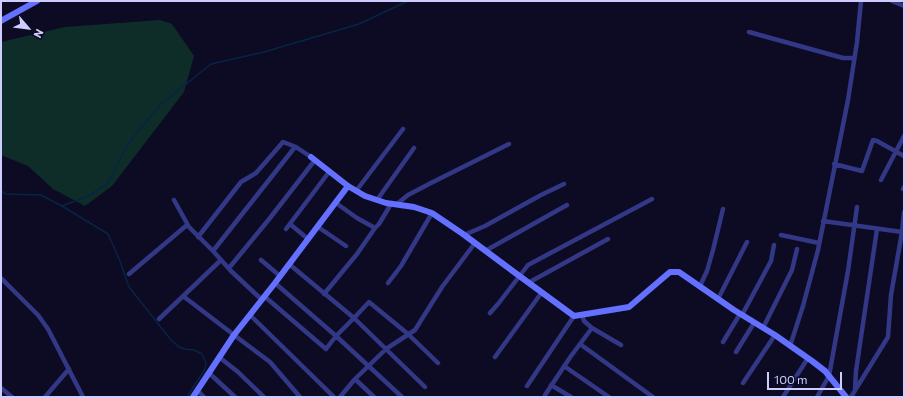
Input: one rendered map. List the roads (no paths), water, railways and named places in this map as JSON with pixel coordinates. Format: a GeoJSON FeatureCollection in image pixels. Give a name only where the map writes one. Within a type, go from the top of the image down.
{"type":"FeatureCollection","features":[{"type":"Feature","properties":{"kind":"street"},"geometry":{"type":"LineString","coordinates":[[1,21],[37,1]]}},
{"type":"Feature","properties":{"kind":"street"},"geometry":{"type":"LineString","coordinates":[[790,346],[803,306],[819,243],[848,100],[861,1]]}},
{"type":"Feature","properties":{"kind":"street"},"geometry":{"type":"LineString","coordinates":[[892,1],[904,6]]}},
{"type":"Feature","properties":{"kind":"street"},"geometry":{"type":"LineString","coordinates":[[749,32],[843,58],[854,58]]}},
{"type":"Feature","properties":{"kind":"street"},"geometry":{"type":"LineString","coordinates":[[356,191],[403,129]]}},
{"type":"Feature","properties":{"kind":"street"},"geometry":{"type":"LineString","coordinates":[[881,180],[904,136]]}},
{"type":"Feature","properties":{"kind":"street"},"geometry":{"type":"LineString","coordinates":[[834,164],[862,171],[873,140],[904,156]]}},
{"type":"Feature","properties":{"kind":"street"},"geometry":{"type":"LineString","coordinates":[[198,237],[241,182],[256,173],[283,142],[295,147],[313,158],[348,186],[365,196],[394,204],[414,207],[432,213],[574,316],[629,307],[670,272],[679,272],[741,315],[775,335],[808,358],[825,371],[846,397]]}},
{"type":"Feature","properties":{"kind":"street"},"geometry":{"type":"LineString","coordinates":[[324,294],[357,254],[394,204],[408,195],[509,144]]}},
{"type":"Feature","properties":{"kind":"street"},"geometry":{"type":"LineString","coordinates":[[214,251],[295,147]]}},
{"type":"Feature","properties":{"kind":"street"},"geometry":{"type":"LineString","coordinates":[[377,200],[414,148]]}},
{"type":"Feature","properties":{"kind":"street"},"geometry":{"type":"LineString","coordinates":[[229,268],[270,218],[313,158]]}},
{"type":"Feature","properties":{"kind":"street"},"geometry":{"type":"LineString","coordinates":[[286,229],[329,172]]}},
{"type":"Feature","properties":{"kind":"street"},"geometry":{"type":"LineString","coordinates":[[464,235],[485,226],[564,184]]}},
{"type":"Feature","properties":{"kind":"street"},"geometry":{"type":"LineString","coordinates":[[193,397],[234,335],[348,186]]}},
{"type":"Feature","properties":{"kind":"street"},"geometry":{"type":"LineString","coordinates":[[490,313],[528,265],[652,199]]}},
{"type":"Feature","properties":{"kind":"street"},"geometry":{"type":"LineString","coordinates":[[174,200],[187,225],[214,251],[220,260],[231,271],[326,349],[336,336],[369,302],[408,334],[438,363]]}},
{"type":"Feature","properties":{"kind":"street"},"geometry":{"type":"LineString","coordinates":[[336,203],[357,218],[375,228]]}},
{"type":"Feature","properties":{"kind":"street"},"geometry":{"type":"LineString","coordinates":[[485,251],[567,205]]}},
{"type":"Feature","properties":{"kind":"street"},"geometry":{"type":"LineString","coordinates":[[817,397],[829,376],[848,271],[857,207]]}},
{"type":"Feature","properties":{"kind":"street"},"geometry":{"type":"LineString","coordinates":[[700,286],[707,271],[723,209]]}},
{"type":"Feature","properties":{"kind":"street"},"geometry":{"type":"LineString","coordinates":[[851,397],[888,336],[890,295],[903,233],[904,212]]}},
{"type":"Feature","properties":{"kind":"street"},"geometry":{"type":"LineString","coordinates":[[388,283],[401,266],[432,213]]}},
{"type":"Feature","properties":{"kind":"street"},"geometry":{"type":"LineString","coordinates":[[823,221],[903,233]]}},
{"type":"Feature","properties":{"kind":"street"},"geometry":{"type":"LineString","coordinates":[[290,224],[308,239]]}},
{"type":"Feature","properties":{"kind":"street"},"geometry":{"type":"LineString","coordinates":[[129,274],[187,225]]}},
{"type":"Feature","properties":{"kind":"street"},"geometry":{"type":"LineString","coordinates":[[318,227],[346,246]]}},
{"type":"Feature","properties":{"kind":"street"},"geometry":{"type":"LineString","coordinates":[[855,390],[856,371],[877,229]]}},
{"type":"Feature","properties":{"kind":"street"},"geometry":{"type":"LineString","coordinates":[[781,235],[819,243]]}},
{"type":"Feature","properties":{"kind":"street"},"geometry":{"type":"LineString","coordinates":[[528,283],[608,239]]}},
{"type":"Feature","properties":{"kind":"street"},"geometry":{"type":"LineString","coordinates":[[718,299],[747,242]]}},
{"type":"Feature","properties":{"kind":"street"},"geometry":{"type":"LineString","coordinates":[[340,397],[368,366],[386,350],[415,330],[442,287],[475,243]]}},
{"type":"Feature","properties":{"kind":"street"},"geometry":{"type":"LineString","coordinates":[[723,342],[741,315],[771,261],[774,245]]}},
{"type":"Feature","properties":{"kind":"street"},"geometry":{"type":"LineString","coordinates":[[763,328],[792,270],[797,250]]}},
{"type":"Feature","properties":{"kind":"street"},"geometry":{"type":"LineString","coordinates":[[159,319],[220,260]]}},
{"type":"Feature","properties":{"kind":"street"},"geometry":{"type":"LineString","coordinates":[[261,260],[280,276]]}},
{"type":"Feature","properties":{"kind":"street"},"geometry":{"type":"LineString","coordinates":[[289,264],[354,318],[425,387]]}},
{"type":"Feature","properties":{"kind":"street"},"geometry":{"type":"LineString","coordinates":[[1,278],[38,315],[48,329],[83,397]]}},
{"type":"Feature","properties":{"kind":"street"},"geometry":{"type":"LineString","coordinates":[[275,283],[336,336],[402,397]]}},
{"type":"Feature","properties":{"kind":"street"},"geometry":{"type":"LineString","coordinates":[[495,357],[542,292]]}},
{"type":"Feature","properties":{"kind":"street"},"geometry":{"type":"LineString","coordinates":[[183,296],[270,362],[300,397]]}},
{"type":"Feature","properties":{"kind":"street"},"geometry":{"type":"LineString","coordinates":[[250,315],[334,397]]}},
{"type":"Feature","properties":{"kind":"street"},"geometry":{"type":"LineString","coordinates":[[582,315],[584,321],[592,328],[621,345]]}},
{"type":"Feature","properties":{"kind":"street"},"geometry":{"type":"LineString","coordinates":[[527,386],[574,316]]}},
{"type":"Feature","properties":{"kind":"street"},"geometry":{"type":"LineString","coordinates":[[736,352],[754,323]]}},
{"type":"Feature","properties":{"kind":"street"},"geometry":{"type":"LineString","coordinates":[[545,395],[592,328]]}},
{"type":"Feature","properties":{"kind":"street"},"geometry":{"type":"LineString","coordinates":[[743,383],[775,335]]}},
{"type":"Feature","properties":{"kind":"street"},"geometry":{"type":"LineString","coordinates":[[580,344],[646,395],[653,397]]}},
{"type":"Feature","properties":{"kind":"street"},"geometry":{"type":"LineString","coordinates":[[219,357],[238,372],[264,397]]}},
{"type":"Feature","properties":{"kind":"street"},"geometry":{"type":"LineString","coordinates":[[783,397],[808,358]]}},
{"type":"Feature","properties":{"kind":"street"},"geometry":{"type":"LineString","coordinates":[[564,366],[609,397]]}},
{"type":"Feature","properties":{"kind":"street"},"geometry":{"type":"LineString","coordinates":[[45,397],[69,369]]}},
{"type":"Feature","properties":{"kind":"street"},"geometry":{"type":"LineString","coordinates":[[209,373],[235,397]]}},
{"type":"Feature","properties":{"kind":"street"},"geometry":{"type":"LineString","coordinates":[[355,379],[374,397]]}},
{"type":"Feature","properties":{"kind":"street"},"geometry":{"type":"LineString","coordinates":[[552,386],[571,397]]}},
{"type":"Feature","properties":{"kind":"street"},"geometry":{"type":"LineString","coordinates":[[1,388],[12,397]]}},
{"type":"Feature","properties":{"kind":"street"},"geometry":{"type":"LineString","coordinates":[[198,391],[204,397]]}},
{"type":"Feature","properties":{"kind":"waterway"},"geometry":{"type":"LineString","coordinates":[[62,206],[88,196],[107,184],[128,144],[160,105],[211,64],[264,52],[359,24],[408,1]]}},
{"type":"Feature","properties":{"kind":"waterway"},"geometry":{"type":"LineString","coordinates":[[1,191],[6,194],[41,195],[108,234],[120,261],[129,287],[171,340],[179,347],[194,350],[202,354],[206,363],[205,369],[187,397]]}}]}
